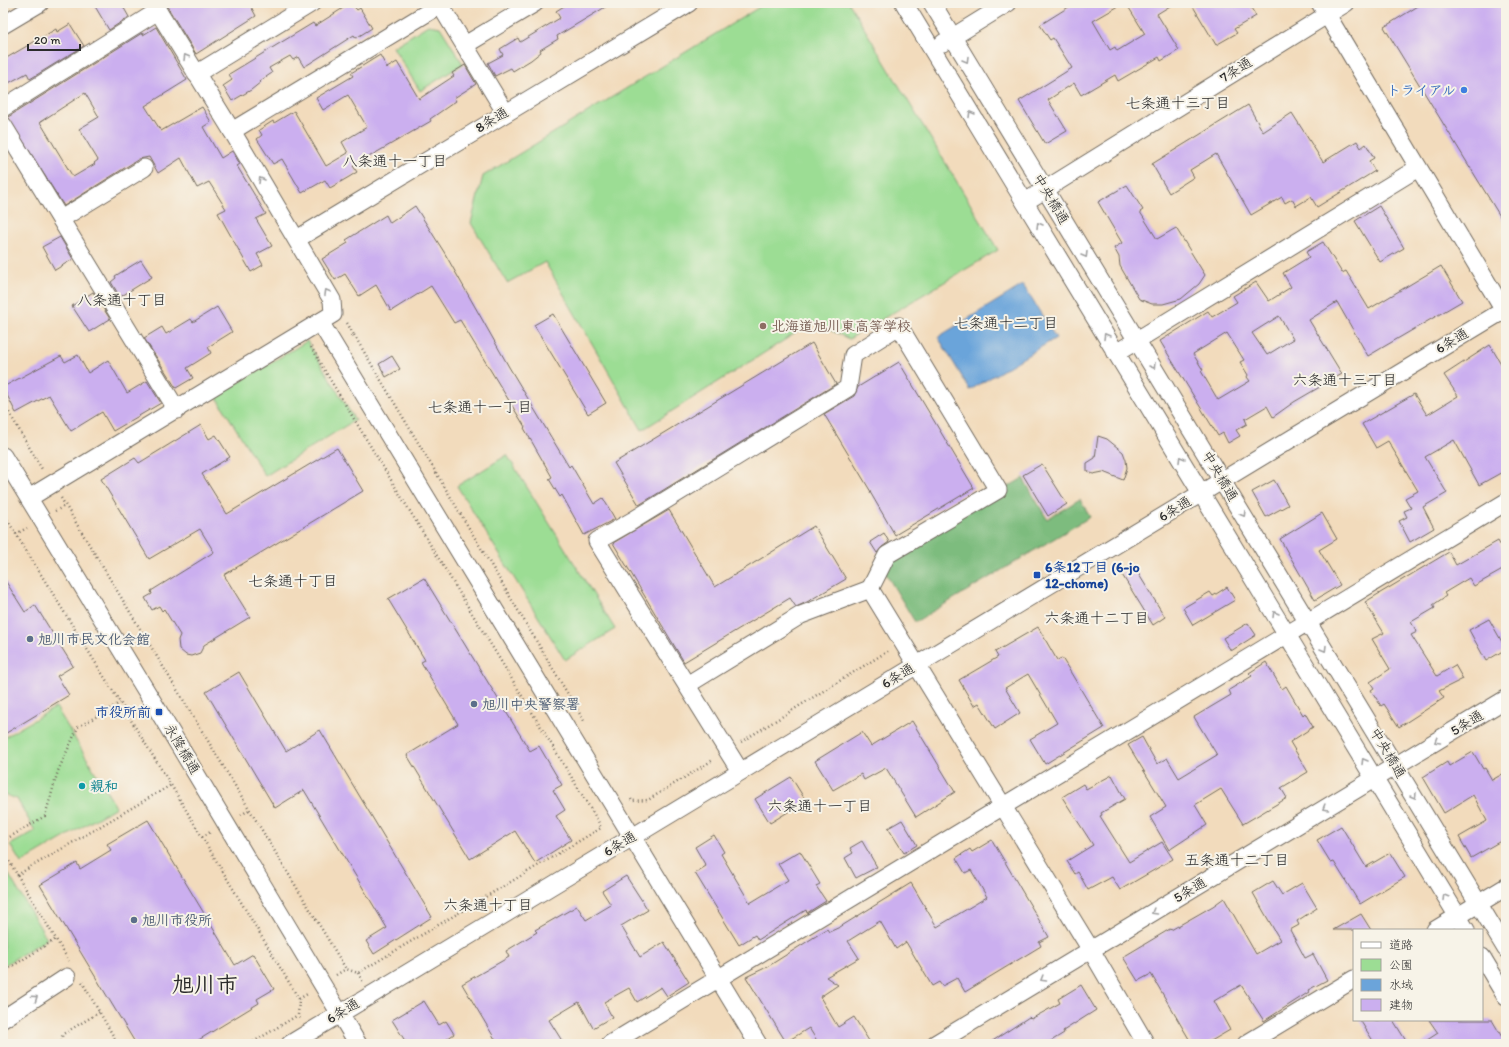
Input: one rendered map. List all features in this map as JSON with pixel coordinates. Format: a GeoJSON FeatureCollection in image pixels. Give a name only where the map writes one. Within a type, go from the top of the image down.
{"type":"FeatureCollection","features":[{"type":"Feature","properties":{"kind":"street"},"geometry":{"type":"LineString","coordinates":[[3,25],[40,3]]}},
{"type":"Feature","properties":{"kind":"street"},"geometry":{"type":"LineString","coordinates":[[196,74],[312,3]]}},
{"type":"Feature","properties":{"kind":"street"},"geometry":{"type":"LineString","coordinates":[[465,45],[535,3]]}},
{"type":"Feature","properties":{"kind":"street","name":"8条通"},"geometry":{"type":"LineString","coordinates":[[297,239],[505,112],[688,3]]}},
{"type":"Feature","properties":{"kind":"street","name":"中央橋通"},"geometry":{"type":"LineString","coordinates":[[904,3],[1462,923]]}},
{"type":"Feature","properties":{"kind":"street","name":"中央橋通"},"geometry":{"type":"LineString","coordinates":[[932,3],[1506,949]]}},
{"type":"Feature","properties":{"kind":"street"},"geometry":{"type":"LineString","coordinates":[[932,50],[1008,3]]}},
{"type":"Feature","properties":{"kind":"street","name":"7条通"},"geometry":{"type":"LineString","coordinates":[[1025,202],[1324,8],[1346,3]]}},
{"type":"Feature","properties":{"kind":"street"},"geometry":{"type":"LineString","coordinates":[[232,131],[439,4],[505,112]]}},
{"type":"Feature","properties":{"kind":"street"},"geometry":{"type":"LineString","coordinates":[[3,108],[155,7],[297,239],[332,300],[333,314],[177,410],[29,498]]}},
{"type":"Feature","properties":{"kind":"street"},"geometry":{"type":"LineString","coordinates":[[1324,8],[1418,168],[1505,311]]}},
{"type":"Feature","properties":{"kind":"street"},"geometry":{"type":"LineString","coordinates":[[3,125],[177,410]]}},
{"type":"Feature","properties":{"kind":"street"},"geometry":{"type":"LineString","coordinates":[[61,219],[144,168]]}},
{"type":"Feature","properties":{"kind":"street"},"geometry":{"type":"LineString","coordinates":[[1116,352],[1418,168]]}},
{"type":"Feature","properties":{"kind":"street","name":"6条通"},"geometry":{"type":"LineString","coordinates":[[290,1044],[1222,480],[1505,311]]}},
{"type":"Feature","properties":{"kind":"street"},"geometry":{"type":"LineString","coordinates":[[320,322],[631,838],[758,1044]]}},
{"type":"Feature","properties":{"kind":"street"},"geometry":{"type":"LineString","coordinates":[[687,685],[801,616],[870,589],[887,555],[998,490],[899,326],[853,354],[848,388],[597,541],[740,771]]}},
{"type":"Feature","properties":{"kind":"street","name":"永隆橋通"},"geometry":{"type":"LineString","coordinates":[[3,456],[167,725],[358,1044]]}},
{"type":"Feature","properties":{"kind":"street"},"geometry":{"type":"LineString","coordinates":[[610,1044],[1506,502]]}},
{"type":"Feature","properties":{"kind":"street"},"geometry":{"type":"LineString","coordinates":[[870,589],[1091,950],[1146,1044]]}},
{"type":"Feature","properties":{"kind":"street","name":"5条通"},"geometry":{"type":"LineString","coordinates":[[935,1044],[1506,699]]}},
{"type":"Feature","properties":{"kind":"street"},"geometry":{"type":"LineString","coordinates":[[1439,929],[1462,923],[1478,904],[1506,887]]}},
{"type":"Feature","properties":{"kind":"street"},"geometry":{"type":"LineString","coordinates":[[1483,959],[1506,998]]}},
{"type":"Feature","properties":{"kind":"street"},"geometry":{"type":"LineString","coordinates":[[3,1019],[73,974]]}},
{"type":"Feature","properties":{"kind":"street"},"geometry":{"type":"LineString","coordinates":[[1246,1044],[1353,980]]}},
{"type":"Feature","properties":{"kind":"path"},"geometry":{"type":"LineString","coordinates":[[354,335],[587,726]]}},
{"type":"Feature","properties":{"kind":"path"},"geometry":{"type":"LineString","coordinates":[[3,402],[346,969],[358,973],[601,828],[318,358]]}},
{"type":"Feature","properties":{"kind":"path"},"geometry":{"type":"LineString","coordinates":[[3,513],[171,785],[299,999],[298,1015],[250,1044]]}},
{"type":"Feature","properties":{"kind":"path"},"geometry":{"type":"LineString","coordinates":[[628,794],[632,801],[648,800],[902,642]]}},
{"type":"Feature","properties":{"kind":"path"},"geometry":{"type":"LineString","coordinates":[[3,841],[45,816],[58,771],[78,727],[120,703]]}},
{"type":"Feature","properties":{"kind":"path"},"geometry":{"type":"LineString","coordinates":[[17,875],[171,785]]}},
{"type":"Feature","properties":{"kind":"path"},"geometry":{"type":"LineString","coordinates":[[3,851],[56,939],[73,974],[100,1012],[118,1044]]}},
{"type":"Feature","properties":{"kind":"path"},"geometry":{"type":"LineString","coordinates":[[3,972],[56,939]]}},
{"type":"Feature","properties":{"kind":"path"},"geometry":{"type":"LineString","coordinates":[[59,1044],[63,1034],[100,1012]]}},
{"type":"Feature","properties":{"kind":"green space"},"geometry":{"type":"Polygon","coordinates":[[[766,3],[849,3],[998,250],[849,339],[813,322],[642,430],[545,262],[507,283],[471,223],[483,176],[766,3]]]}},
{"type":"Feature","properties":{"kind":"green space"},"geometry":{"type":"Polygon","coordinates":[[[428,25],[440,27],[463,64],[420,91],[393,47],[428,25]]]}},
{"type":"Feature","properties":{"kind":"green space"},"geometry":{"type":"Polygon","coordinates":[[[307,341],[355,420],[265,476],[216,396],[307,341]]]}},
{"type":"Feature","properties":{"kind":"green space"},"geometry":{"type":"Polygon","coordinates":[[[507,455],[615,629],[565,660],[457,486],[507,455]]]}},
{"type":"Feature","properties":{"kind":"green space"},"geometry":{"type":"Polygon","coordinates":[[[1023,478],[1047,519],[1080,499],[1090,517],[915,622],[880,564],[1023,478]]]}},
{"type":"Feature","properties":{"kind":"green space"},"geometry":{"type":"Polygon","coordinates":[[[56,707],[116,807],[21,863],[10,845],[35,831],[17,799],[3,794],[3,738],[56,707]]]}},
{"type":"Feature","properties":{"kind":"green space"},"geometry":{"type":"Polygon","coordinates":[[[3,865],[47,939],[3,966],[3,865]]]}},
{"type":"Feature","properties":{"kind":"water"},"geometry":{"type":"Polygon","coordinates":[[[1023,285],[1056,338],[970,390],[938,337],[1023,285]]]}},
{"type":"Feature","properties":{"kind":"building"},"geometry":{"type":"Polygon","coordinates":[[[93,3],[121,3],[129,17],[109,30],[93,3]]]}},
{"type":"Feature","properties":{"kind":"building"},"geometry":{"type":"Polygon","coordinates":[[[165,3],[249,3],[256,16],[196,54],[165,3]]]}},
{"type":"Feature","properties":{"kind":"building"},"geometry":{"type":"Polygon","coordinates":[[[351,3],[357,10],[360,8],[372,28],[356,38],[354,35],[304,67],[298,57],[293,60],[290,56],[269,68],[272,73],[260,81],[261,82],[251,90],[232,101],[223,86],[232,80],[229,74],[313,23],[315,26],[351,3]]]}},
{"type":"Feature","properties":{"kind":"building"},"geometry":{"type":"Polygon","coordinates":[[[569,3],[612,3],[557,36],[558,39],[540,50],[541,52],[531,60],[513,71],[511,68],[495,76],[488,63],[503,55],[500,49],[518,38],[520,42],[560,18],[556,11],[569,3]]]}},
{"type":"Feature","properties":{"kind":"building"},"geometry":{"type":"Polygon","coordinates":[[[1075,3],[1124,3],[1093,21],[1110,50],[1115,47],[1117,51],[1145,34],[1126,3],[1175,3],[1157,14],[1179,50],[1161,61],[1159,57],[1118,81],[1115,75],[1081,95],[1074,83],[1048,100],[1067,131],[1045,144],[1019,101],[1072,68],[1053,38],[1050,40],[1040,25],[1075,3]]]}},
{"type":"Feature","properties":{"kind":"building"},"geometry":{"type":"Polygon","coordinates":[[[1191,3],[1248,3],[1256,16],[1234,29],[1237,33],[1216,45],[1191,3]]]}},
{"type":"Feature","properties":{"kind":"building","name":"トライアル"},"geometry":{"type":"Polygon","coordinates":[[[1423,3],[1506,3],[1506,226],[1384,27],[1423,3]]]}},
{"type":"Feature","properties":{"kind":"building"},"geometry":{"type":"Polygon","coordinates":[[[70,24],[84,46],[30,79],[27,73],[3,86],[3,60],[56,29],[57,32],[70,24]]]}},
{"type":"Feature","properties":{"kind":"building"},"geometry":{"type":"Polygon","coordinates":[[[156,27],[187,80],[145,106],[161,131],[202,107],[211,122],[203,127],[221,158],[232,151],[240,164],[237,166],[266,214],[256,219],[272,246],[257,254],[263,265],[251,272],[218,213],[226,209],[209,182],[197,188],[181,158],[158,173],[149,157],[139,159],[64,206],[8,117],[142,33],[143,35],[156,27]],[[85,93],[40,122],[73,177],[95,164],[94,163],[98,160],[79,129],[99,117],[85,93]]]}},
{"type":"Feature","properties":{"kind":"building"},"geometry":{"type":"Polygon","coordinates":[[[380,55],[387,68],[397,62],[419,99],[454,76],[452,73],[465,65],[476,84],[454,98],[456,101],[430,119],[431,121],[353,166],[357,172],[330,188],[325,180],[302,193],[282,159],[273,164],[257,139],[262,135],[259,130],[273,121],[274,123],[294,111],[326,166],[348,153],[342,142],[367,127],[348,95],[323,110],[316,98],[353,76],[351,73],[380,55]]]}},
{"type":"Feature","properties":{"kind":"building"},"geometry":{"type":"Polygon","coordinates":[[[1248,105],[1263,132],[1292,113],[1323,162],[1357,141],[1361,148],[1366,144],[1374,158],[1369,161],[1375,171],[1317,207],[1311,197],[1296,206],[1292,199],[1285,203],[1282,197],[1251,215],[1216,154],[1190,170],[1194,177],[1169,193],[1152,164],[1248,105]]]}},
{"type":"Feature","properties":{"kind":"building"},"geometry":{"type":"Polygon","coordinates":[[[1127,185],[1143,210],[1140,212],[1157,239],[1176,228],[1205,275],[1199,284],[1181,299],[1163,304],[1152,304],[1139,299],[1120,266],[1119,257],[1114,248],[1122,243],[1098,202],[1127,185]]]}},
{"type":"Feature","properties":{"kind":"building"},"geometry":{"type":"Polygon","coordinates":[[[415,206],[444,252],[509,367],[569,467],[571,465],[594,504],[603,498],[615,519],[584,535],[562,495],[560,497],[549,479],[552,477],[524,428],[525,427],[460,320],[454,323],[431,286],[391,311],[376,285],[359,296],[345,274],[335,280],[322,259],[348,243],[346,240],[386,215],[390,223],[415,206]]]}},
{"type":"Feature","properties":{"kind":"building"},"geometry":{"type":"Polygon","coordinates":[[[1379,206],[1404,248],[1380,262],[1355,221],[1379,206]]]}},
{"type":"Feature","properties":{"kind":"building"},"geometry":{"type":"Polygon","coordinates":[[[60,237],[73,259],[55,270],[42,247],[60,237]]]}},
{"type":"Feature","properties":{"kind":"building"},"geometry":{"type":"Polygon","coordinates":[[[1323,242],[1342,273],[1346,271],[1369,309],[1441,266],[1462,301],[1368,356],[1337,302],[1309,320],[1342,374],[1294,402],[1273,417],[1267,406],[1245,419],[1247,424],[1236,430],[1240,436],[1228,443],[1223,433],[1218,436],[1160,341],[1208,311],[1212,317],[1237,302],[1233,296],[1256,282],[1269,301],[1291,287],[1283,273],[1309,257],[1306,252],[1323,242]],[[1279,316],[1252,333],[1267,355],[1293,339],[1279,316]],[[1227,333],[1193,354],[1218,400],[1250,381],[1240,362],[1244,360],[1227,333]]]}},
{"type":"Feature","properties":{"kind":"building"},"geometry":{"type":"Polygon","coordinates":[[[141,260],[152,277],[120,297],[111,282],[116,278],[115,276],[141,260]]]}},
{"type":"Feature","properties":{"kind":"building"},"geometry":{"type":"Polygon","coordinates":[[[93,292],[110,319],[89,332],[72,306],[93,292]]]}},
{"type":"Feature","properties":{"kind":"building"},"geometry":{"type":"Polygon","coordinates":[[[217,307],[232,332],[208,347],[211,353],[187,368],[193,378],[176,388],[144,338],[162,327],[166,334],[191,319],[193,322],[217,307]]]}},
{"type":"Feature","properties":{"kind":"building"},"geometry":{"type":"Polygon","coordinates":[[[553,314],[606,403],[588,414],[534,325],[553,314]]]}},
{"type":"Feature","properties":{"kind":"building"},"geometry":{"type":"Polygon","coordinates":[[[812,343],[836,384],[639,505],[614,463],[812,343]]]}},
{"type":"Feature","properties":{"kind":"building"},"geometry":{"type":"Polygon","coordinates":[[[1490,345],[1506,372],[1506,470],[1479,485],[1454,440],[1425,457],[1447,493],[1423,507],[1434,528],[1410,542],[1399,521],[1407,517],[1404,511],[1411,508],[1405,498],[1418,491],[1388,441],[1376,448],[1362,424],[1414,394],[1427,415],[1458,396],[1444,375],[1490,345]]]}},
{"type":"Feature","properties":{"kind":"building"},"geometry":{"type":"Polygon","coordinates":[[[78,355],[88,373],[108,360],[127,393],[147,381],[161,403],[113,431],[102,412],[71,431],[49,395],[16,413],[3,387],[61,356],[65,362],[78,355]]]}},
{"type":"Feature","properties":{"kind":"building"},"geometry":{"type":"Polygon","coordinates":[[[392,356],[400,369],[386,377],[379,364],[392,356]]]}},
{"type":"Feature","properties":{"kind":"building"},"geometry":{"type":"Polygon","coordinates":[[[899,362],[974,488],[895,535],[824,414],[854,396],[858,387],[899,362]]]}},
{"type":"Feature","properties":{"kind":"building"},"geometry":{"type":"Polygon","coordinates":[[[201,425],[209,439],[216,435],[230,457],[202,474],[227,514],[337,448],[363,491],[224,575],[250,617],[204,645],[200,653],[191,656],[186,655],[179,649],[178,640],[180,635],[164,609],[162,611],[159,606],[152,610],[145,598],[152,594],[151,591],[214,552],[200,529],[149,559],[101,479],[135,458],[139,463],[201,425]]]}},
{"type":"Feature","properties":{"kind":"building"},"geometry":{"type":"Polygon","coordinates":[[[1098,436],[1107,439],[1123,452],[1127,468],[1123,480],[1103,472],[1093,474],[1087,471],[1087,463],[1095,458],[1098,436]]]}},
{"type":"Feature","properties":{"kind":"building"},"geometry":{"type":"Polygon","coordinates":[[[1042,464],[1067,504],[1048,516],[1023,475],[1042,464]]]}},
{"type":"Feature","properties":{"kind":"building"},"geometry":{"type":"Polygon","coordinates":[[[1274,480],[1288,505],[1266,517],[1252,492],[1274,480]]]}},
{"type":"Feature","properties":{"kind":"building"},"geometry":{"type":"Polygon","coordinates":[[[669,510],[715,587],[814,526],[846,579],[796,607],[790,598],[684,662],[613,543],[669,510]]]}},
{"type":"Feature","properties":{"kind":"building"},"geometry":{"type":"Polygon","coordinates":[[[1322,513],[1337,539],[1319,550],[1340,585],[1315,600],[1280,539],[1322,513]]]}},
{"type":"Feature","properties":{"kind":"building"},"geometry":{"type":"Polygon","coordinates":[[[884,533],[889,542],[877,553],[870,542],[884,533]]]}},
{"type":"Feature","properties":{"kind":"building"},"geometry":{"type":"Polygon","coordinates":[[[1498,541],[1506,555],[1506,568],[1474,586],[1469,578],[1444,593],[1446,596],[1433,605],[1435,608],[1411,622],[1417,632],[1411,635],[1437,676],[1455,665],[1463,679],[1439,691],[1444,698],[1399,727],[1384,704],[1381,706],[1371,690],[1374,688],[1370,682],[1390,669],[1372,639],[1384,633],[1365,602],[1449,552],[1456,565],[1498,541]]]}},
{"type":"Feature","properties":{"kind":"building"},"geometry":{"type":"Polygon","coordinates":[[[1133,565],[1165,617],[1153,625],[1121,573],[1133,565]]]}},
{"type":"Feature","properties":{"kind":"building","name":"旭川市民文化会館"},"geometry":{"type":"Polygon","coordinates":[[[3,577],[25,612],[35,605],[73,666],[57,676],[69,695],[3,735],[3,577]]]}},
{"type":"Feature","properties":{"kind":"building"},"geometry":{"type":"Polygon","coordinates":[[[424,578],[530,751],[539,746],[562,785],[553,790],[565,810],[556,816],[571,840],[535,863],[515,831],[470,859],[407,755],[458,724],[421,662],[425,660],[388,599],[424,578]]]}},
{"type":"Feature","properties":{"kind":"building"},"geometry":{"type":"Polygon","coordinates":[[[1227,587],[1235,600],[1193,625],[1183,608],[1210,592],[1213,596],[1227,587]]]}},
{"type":"Feature","properties":{"kind":"building"},"geometry":{"type":"Polygon","coordinates":[[[1489,619],[1506,649],[1486,661],[1469,630],[1489,619]]]}},
{"type":"Feature","properties":{"kind":"building"},"geometry":{"type":"Polygon","coordinates":[[[1248,623],[1256,635],[1231,651],[1223,638],[1248,623]]]}},
{"type":"Feature","properties":{"kind":"building"},"geometry":{"type":"Polygon","coordinates":[[[1038,627],[1057,660],[1062,658],[1104,728],[1045,764],[1030,739],[1057,723],[1028,674],[1005,688],[1020,713],[995,729],[979,703],[974,706],[959,680],[998,657],[995,652],[1038,627]]]}},
{"type":"Feature","properties":{"kind":"building"},"geometry":{"type":"Polygon","coordinates":[[[1266,662],[1282,689],[1286,686],[1303,715],[1305,713],[1313,727],[1290,742],[1308,772],[1281,788],[1287,798],[1243,824],[1221,789],[1195,805],[1207,825],[1169,850],[1150,817],[1166,807],[1128,745],[1142,737],[1157,764],[1167,758],[1179,778],[1217,755],[1194,717],[1231,695],[1229,690],[1252,676],[1249,673],[1266,662]]]}},
{"type":"Feature","properties":{"kind":"building"},"geometry":{"type":"Polygon","coordinates":[[[239,672],[286,751],[320,730],[432,917],[374,954],[366,941],[387,928],[304,790],[275,808],[206,692],[239,672]]]}},
{"type":"Feature","properties":{"kind":"building"},"geometry":{"type":"Polygon","coordinates":[[[912,721],[955,792],[916,817],[886,768],[864,780],[861,774],[833,790],[815,761],[862,732],[871,746],[912,721]]]}},
{"type":"Feature","properties":{"kind":"building"},"geometry":{"type":"Polygon","coordinates":[[[1473,752],[1483,769],[1485,768],[1492,780],[1506,772],[1506,838],[1471,858],[1459,837],[1487,821],[1473,795],[1444,813],[1423,777],[1447,762],[1449,766],[1473,752]]]}},
{"type":"Feature","properties":{"kind":"building"},"geometry":{"type":"Polygon","coordinates":[[[1112,775],[1125,799],[1101,813],[1102,815],[1100,816],[1129,862],[1162,842],[1173,859],[1120,890],[1112,877],[1088,890],[1078,872],[1075,874],[1067,861],[1093,845],[1062,797],[1083,784],[1086,789],[1112,775]]]}},
{"type":"Feature","properties":{"kind":"building"},"geometry":{"type":"Polygon","coordinates":[[[791,777],[806,801],[770,823],[755,799],[791,777]]]}},
{"type":"Feature","properties":{"kind":"building","name":"旭川市役所"},"geometry":{"type":"Polygon","coordinates":[[[148,820],[235,965],[253,954],[274,989],[257,999],[259,1003],[192,1044],[136,1044],[40,885],[77,863],[80,869],[111,850],[107,844],[148,820]]]}},
{"type":"Feature","properties":{"kind":"building"},"geometry":{"type":"Polygon","coordinates":[[[902,820],[917,845],[904,853],[888,828],[902,820]]]}},
{"type":"Feature","properties":{"kind":"building"},"geometry":{"type":"Polygon","coordinates":[[[1341,826],[1366,867],[1390,853],[1405,877],[1360,904],[1334,862],[1331,863],[1317,840],[1341,826]]]}},
{"type":"Feature","properties":{"kind":"building"},"geometry":{"type":"Polygon","coordinates":[[[714,835],[724,852],[721,854],[750,903],[788,880],[778,864],[800,851],[820,884],[816,886],[826,901],[807,913],[806,910],[758,940],[755,935],[739,945],[695,873],[706,866],[695,847],[714,835]]]}},
{"type":"Feature","properties":{"kind":"building"},"geometry":{"type":"Polygon","coordinates":[[[992,840],[1049,937],[1039,942],[1041,946],[965,992],[957,978],[942,986],[939,982],[932,986],[906,942],[896,949],[880,921],[848,941],[859,958],[826,977],[838,985],[820,997],[838,1027],[854,1017],[871,1044],[819,1044],[809,1028],[786,1042],[746,977],[767,967],[827,929],[829,932],[840,927],[911,883],[937,927],[987,897],[971,870],[965,873],[956,858],[970,849],[972,852],[992,840]]]}},
{"type":"Feature","properties":{"kind":"building"},"geometry":{"type":"Polygon","coordinates":[[[862,841],[877,867],[856,878],[845,858],[853,853],[850,848],[862,841]]]}},
{"type":"Feature","properties":{"kind":"building"},"geometry":{"type":"Polygon","coordinates":[[[626,876],[648,910],[621,926],[640,957],[664,942],[689,982],[667,996],[661,987],[637,1002],[629,988],[604,1002],[612,1017],[593,1028],[579,1002],[549,1020],[564,1044],[498,1044],[462,984],[509,957],[506,951],[537,932],[535,930],[577,906],[586,920],[611,905],[602,891],[626,876]]]}},
{"type":"Feature","properties":{"kind":"building"},"geometry":{"type":"Polygon","coordinates":[[[1273,881],[1282,895],[1302,883],[1317,908],[1297,921],[1299,925],[1290,930],[1305,958],[1313,954],[1327,980],[1308,990],[1309,992],[1264,1021],[1241,985],[1214,1001],[1230,1030],[1206,1044],[1192,1044],[1151,974],[1138,981],[1123,957],[1213,906],[1224,898],[1256,954],[1280,940],[1253,893],[1273,881]]]}},
{"type":"Feature","properties":{"kind":"building"},"geometry":{"type":"Polygon","coordinates":[[[1361,914],[1370,929],[1353,930],[1333,930],[1361,914]]]}},
{"type":"Feature","properties":{"kind":"building"},"geometry":{"type":"Polygon","coordinates":[[[1081,985],[1096,1010],[1063,1031],[1064,1033],[1046,1044],[988,1044],[1029,1017],[1031,1019],[1060,1003],[1058,999],[1081,985]]]}},
{"type":"Feature","properties":{"kind":"building"},"geometry":{"type":"Polygon","coordinates":[[[424,1001],[439,1025],[446,1021],[454,1034],[447,1039],[450,1044],[407,1044],[392,1020],[424,1001]]]}},
{"type":"Feature","properties":{"kind":"building"},"geometry":{"type":"Polygon","coordinates":[[[1492,1020],[1506,1044],[1421,1044],[1438,1033],[1430,1021],[1492,1020]]]}},
{"type":"Feature","properties":{"kind":"building"},"geometry":{"type":"Polygon","coordinates":[[[1361,1021],[1394,1021],[1408,1044],[1375,1044],[1361,1021]]]}},
{"type":"Feature","properties":{"kind":"place","name":"トライアル"},"geometry":{"type":"Point","coordinates":[1464,90]}},
{"type":"Feature","properties":{"kind":"place","name":"北海道旭川東高等学校"},"geometry":{"type":"Point","coordinates":[763,326]}},
{"type":"Feature","properties":{"kind":"place","name":"6条12丁目 (6-jo 12-chome)"},"geometry":{"type":"Point","coordinates":[1037,575]}},
{"type":"Feature","properties":{"kind":"place","name":"旭川市民文化会館"},"geometry":{"type":"Point","coordinates":[30,639]}},
{"type":"Feature","properties":{"kind":"place","name":"旭川中央警察署"},"geometry":{"type":"Point","coordinates":[474,704]}},
{"type":"Feature","properties":{"kind":"place","name":"市役所前"},"geometry":{"type":"Point","coordinates":[159,712]}},
{"type":"Feature","properties":{"kind":"place","name":"親和"},"geometry":{"type":"Point","coordinates":[82,786]}},
{"type":"Feature","properties":{"kind":"place","name":"旭川市役所"},"geometry":{"type":"Point","coordinates":[134,920]}},
{"type":"Feature","properties":{"kind":"district","name":"七条通十三丁目"},"geometry":{"type":"Point","coordinates":[1178,103]}},
{"type":"Feature","properties":{"kind":"district","name":"八条通十一丁目"},"geometry":{"type":"Point","coordinates":[395,161]}},
{"type":"Feature","properties":{"kind":"district","name":"八条通十丁目"},"geometry":{"type":"Point","coordinates":[122,300]}},
{"type":"Feature","properties":{"kind":"district","name":"七条通十二丁目"},"geometry":{"type":"Point","coordinates":[1006,323]}},
{"type":"Feature","properties":{"kind":"district","name":"六条通十三丁目"},"geometry":{"type":"Point","coordinates":[1345,380]}},
{"type":"Feature","properties":{"kind":"district","name":"七条通十一丁目"},"geometry":{"type":"Point","coordinates":[480,407]}},
{"type":"Feature","properties":{"kind":"district","name":"七条通十丁目"},"geometry":{"type":"Point","coordinates":[293,581]}},
{"type":"Feature","properties":{"kind":"district","name":"六条通十二丁目"},"geometry":{"type":"Point","coordinates":[1097,618]}},
{"type":"Feature","properties":{"kind":"district","name":"六条通十一丁目"},"geometry":{"type":"Point","coordinates":[820,806]}},
{"type":"Feature","properties":{"kind":"district","name":"五条通十二丁目"},"geometry":{"type":"Point","coordinates":[1237,860]}},
{"type":"Feature","properties":{"kind":"district","name":"六条通十丁目"},"geometry":{"type":"Point","coordinates":[488,905]}},
{"type":"Feature","properties":{"kind":"district","name":"旭川市"},"geometry":{"type":"Point","coordinates":[205,984]}}]}
